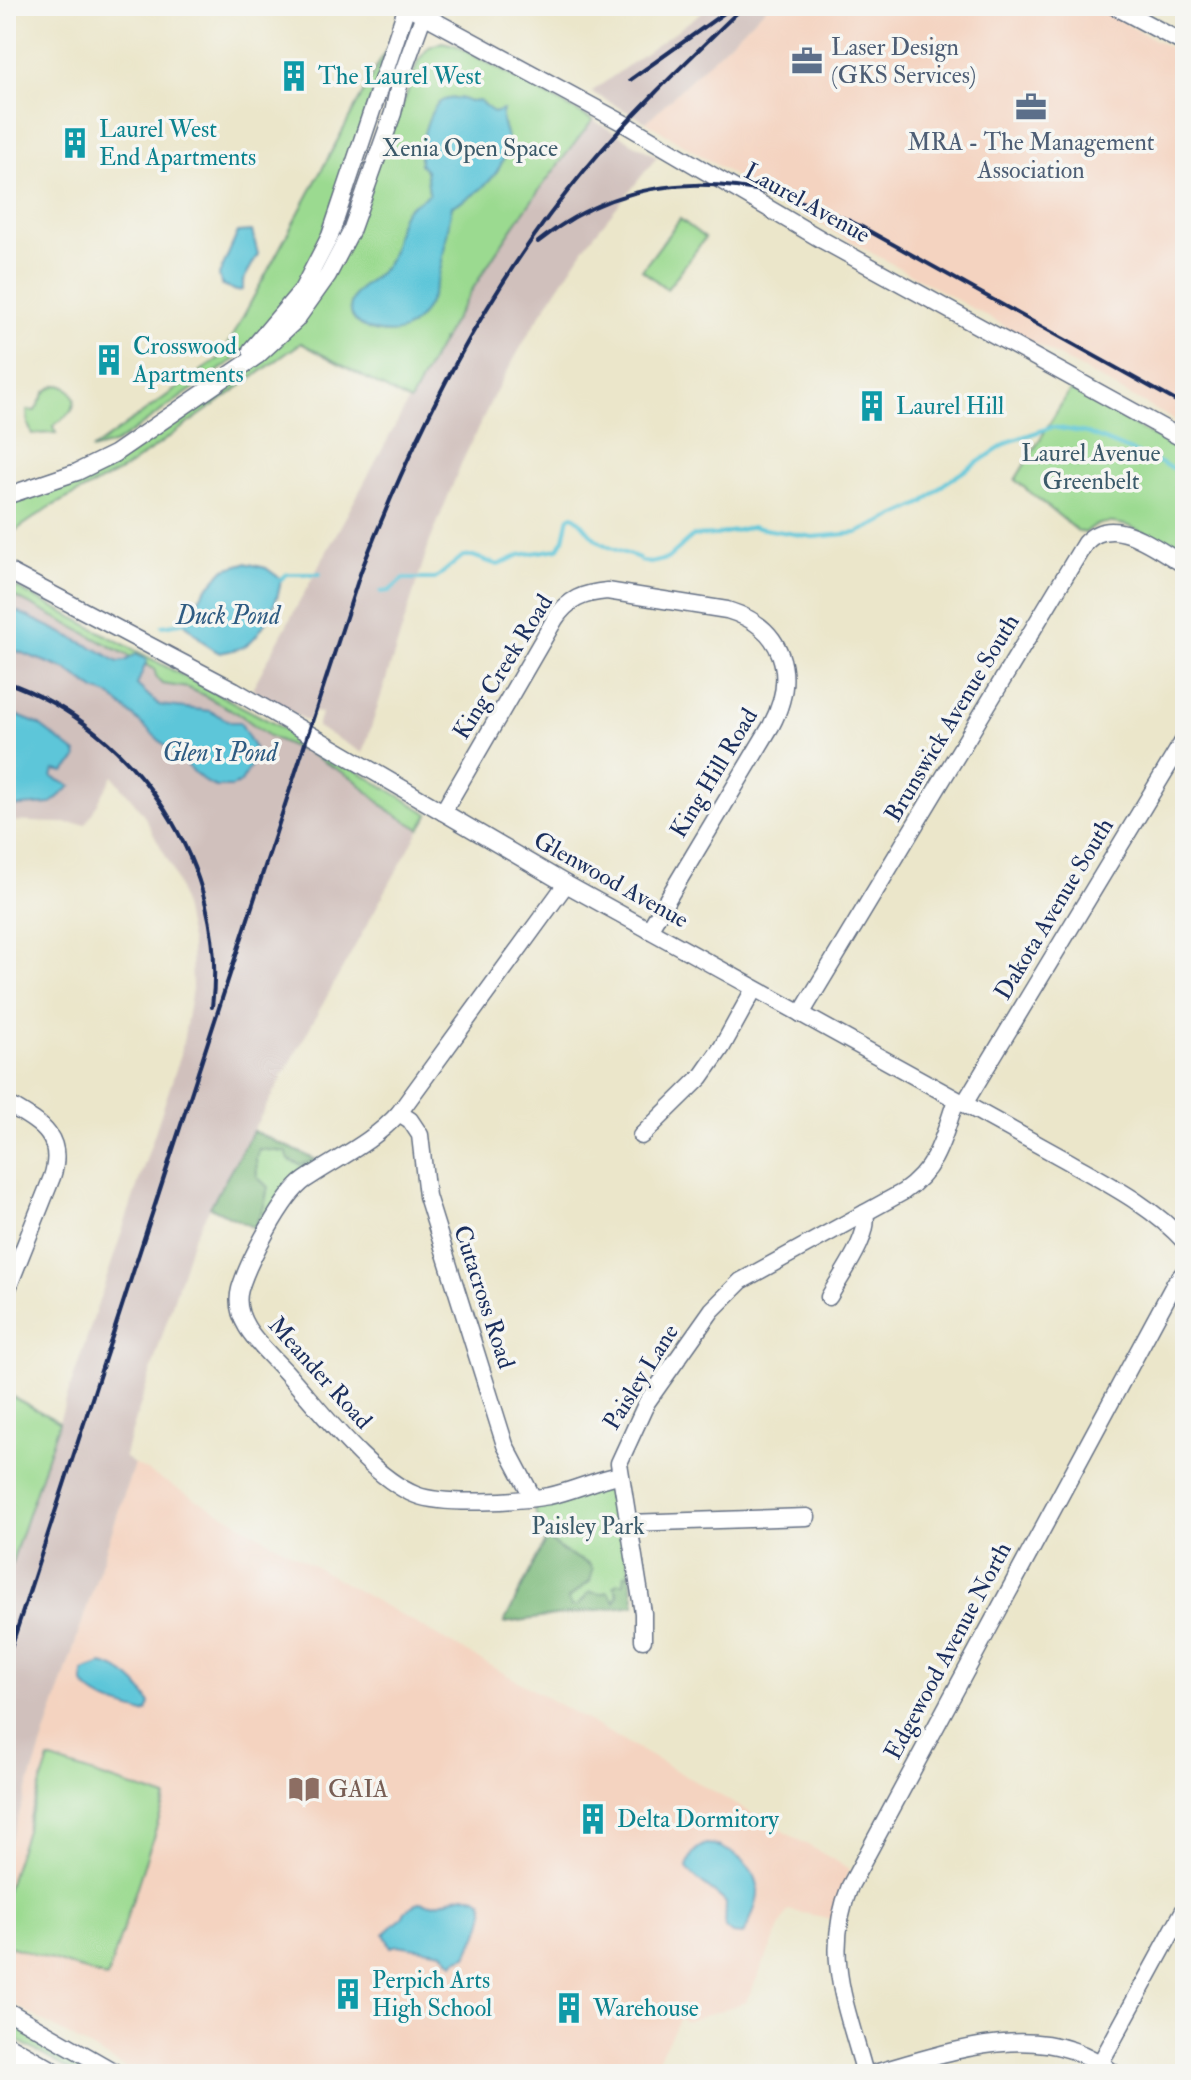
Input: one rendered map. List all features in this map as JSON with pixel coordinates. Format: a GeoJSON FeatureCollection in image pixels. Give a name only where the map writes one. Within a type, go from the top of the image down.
{"type":"FeatureCollection","features":[{"type":"Feature","properties":{"kind":"highway"},"geometry":{"type":"LineString","coordinates":[[6,2048],[52,2074]]}},
{"type":"Feature","properties":{"kind":"street","name":"Laurel Avenue"},"geometry":{"type":"LineString","coordinates":[[407,6],[425,10],[757,203],[1185,440]]}},
{"type":"Feature","properties":{"kind":"street"},"geometry":{"type":"LineString","coordinates":[[194,399],[253,347],[302,290],[318,263],[344,200],[407,6]]}},
{"type":"Feature","properties":{"kind":"street"},"geometry":{"type":"LineString","coordinates":[[1121,8],[1185,44]]}},
{"type":"Feature","properties":{"kind":"street"},"geometry":{"type":"LineString","coordinates":[[6,496],[96,464],[122,449],[257,356],[296,320],[328,275],[356,216],[425,10]]}},
{"type":"Feature","properties":{"kind":"street","name":"Brunswick Avenue South"},"geometry":{"type":"LineString","coordinates":[[801,1014],[1085,543],[1101,530],[1114,529],[1185,565]]}},
{"type":"Feature","properties":{"kind":"street","name":"Glenwood Avenue"},"geometry":{"type":"LineString","coordinates":[[6,570],[209,676],[566,884],[1127,1195],[1185,1241]]}},
{"type":"Feature","properties":{"kind":"street","name":"King Creek Road"},"geometry":{"type":"LineString","coordinates":[[443,812],[563,607],[583,595],[607,591],[727,610]]}},
{"type":"Feature","properties":{"kind":"street","name":"King Hill Road"},"geometry":{"type":"LineString","coordinates":[[649,930],[771,726],[783,699],[785,668],[775,643],[758,624],[744,615],[727,610]]}},
{"type":"Feature","properties":{"kind":"street","name":"Dakota Avenue South"},"geometry":{"type":"LineString","coordinates":[[960,1102],[1185,738]]}},
{"type":"Feature","properties":{"kind":"street","name":"Meander Road"},"geometry":{"type":"LineString","coordinates":[[566,884],[399,1113],[379,1133],[303,1181],[289,1195],[271,1224],[240,1288],[239,1305],[243,1322],[354,1448],[408,1491],[442,1500],[533,1498],[554,1495],[619,1475]]}},
{"type":"Feature","properties":{"kind":"street"},"geometry":{"type":"LineString","coordinates":[[641,1136],[701,1077],[722,1047],[754,989]]}},
{"type":"Feature","properties":{"kind":"street","name":"Paisley Lane"},"geometry":{"type":"LineString","coordinates":[[643,1640],[643,1613],[619,1475],[622,1454],[647,1402],[725,1296],[751,1274],[903,1192],[928,1171],[960,1102]]}},
{"type":"Feature","properties":{"kind":"street"},"geometry":{"type":"LineString","coordinates":[[6,1103],[42,1126],[55,1146],[56,1159],[52,1177],[6,1293]]}},
{"type":"Feature","properties":{"kind":"street","name":"Cutacross Road"},"geometry":{"type":"LineString","coordinates":[[399,1113],[410,1120],[420,1135],[424,1182],[431,1210],[505,1445],[533,1498]]}},
{"type":"Feature","properties":{"kind":"street"},"geometry":{"type":"LineString","coordinates":[[829,1297],[865,1233],[865,1213]]}},
{"type":"Feature","properties":{"kind":"street","name":"Edgewood Avenue North"},"geometry":{"type":"LineString","coordinates":[[868,2074],[837,1963],[836,1937],[845,1898],[867,1851],[1167,1297],[1185,1271]]}},
{"type":"Feature","properties":{"kind":"street"},"geometry":{"type":"LineString","coordinates":[[628,1523],[807,1517]]}},
{"type":"Feature","properties":{"kind":"street"},"geometry":{"type":"LineString","coordinates":[[1101,2062],[1185,1908]]}},
{"type":"Feature","properties":{"kind":"street"},"geometry":{"type":"LineString","coordinates":[[6,2010],[118,2074]]}},
{"type":"Feature","properties":{"kind":"street"},"geometry":{"type":"LineString","coordinates":[[868,2074],[1007,2042],[1053,2044],[1076,2050],[1101,2062],[1115,2074]]}},
{"type":"Feature","properties":{"kind":"shaded area"},"geometry":{"type":"Polygon","coordinates":[[[711,6],[768,6],[646,122],[591,92],[711,6]]]}},
{"type":"Feature","properties":{"kind":"shaded area"},"geometry":{"type":"Polygon","coordinates":[[[768,6],[1093,6],[1185,56],[1185,426],[749,185],[646,122],[768,6]]]}},
{"type":"Feature","properties":{"kind":"shaded area"},"geometry":{"type":"Polygon","coordinates":[[[593,120],[657,157],[586,245],[530,331],[494,395],[461,464],[429,544],[363,753],[317,727],[321,713],[312,712],[309,722],[252,689],[457,312],[515,221],[593,120]]]}},
{"type":"Feature","properties":{"kind":"shaded area"},"geometry":{"type":"Polygon","coordinates":[[[6,592],[154,670],[155,674],[174,686],[201,694],[239,714],[269,736],[331,764],[354,779],[388,810],[420,829],[193,1238],[124,1457],[134,1464],[6,1854],[6,1581],[181,1054],[192,989],[191,944],[172,868],[142,812],[113,776],[86,824],[6,821],[6,592]]]}},
{"type":"Feature","properties":{"kind":"shaded area"},"geometry":{"type":"Polygon","coordinates":[[[134,1464],[850,1869],[837,1898],[833,1919],[788,1910],[746,2002],[685,2022],[680,2018],[650,2074],[136,2074],[6,2000],[6,1854],[134,1464]]]}},
{"type":"Feature","properties":{"kind":"green space","name":"Xenia Open Space"},"geometry":{"type":"Polygon","coordinates":[[[442,42],[455,45],[593,120],[541,188],[471,291],[410,402],[301,343],[123,470],[50,507],[9,535],[11,551],[6,555],[6,504],[70,485],[117,462],[248,369],[295,328],[381,154],[418,61],[429,47],[442,42]]]}},
{"type":"Feature","properties":{"kind":"green space","name":"Xenia Open Space"},"geometry":{"type":"Polygon","coordinates":[[[387,48],[308,272],[250,346],[235,359],[116,443],[91,450],[222,356],[387,48]]]}},
{"type":"Feature","properties":{"kind":"green space"},"geometry":{"type":"Polygon","coordinates":[[[680,219],[705,238],[667,289],[642,270],[680,219]]]}},
{"type":"Feature","properties":{"kind":"green space"},"geometry":{"type":"Polygon","coordinates":[[[56,385],[73,394],[73,408],[53,426],[56,433],[32,434],[27,410],[35,411],[45,392],[56,385]]]}},
{"type":"Feature","properties":{"kind":"green space","name":"Laurel Avenue Greenbelt"},"geometry":{"type":"Polygon","coordinates":[[[1070,390],[1185,454],[1185,557],[1149,535],[1122,524],[1096,525],[1085,533],[1078,531],[1015,480],[1070,390]]]}},
{"type":"Feature","properties":{"kind":"green space"},"geometry":{"type":"Polygon","coordinates":[[[6,582],[303,739],[300,750],[269,736],[239,714],[201,694],[188,688],[162,684],[154,669],[6,592],[6,582]]]}},
{"type":"Feature","properties":{"kind":"green space"},"geometry":{"type":"Polygon","coordinates":[[[311,743],[429,814],[420,829],[388,810],[354,779],[308,753],[311,743]]]}},
{"type":"Feature","properties":{"kind":"green space"},"geometry":{"type":"Polygon","coordinates":[[[253,1131],[317,1160],[300,1165],[289,1160],[286,1152],[259,1149],[257,1177],[268,1187],[254,1228],[210,1207],[253,1131]]]}},
{"type":"Feature","properties":{"kind":"green space"},"geometry":{"type":"Polygon","coordinates":[[[259,1149],[286,1152],[321,1162],[285,1192],[259,1230],[254,1228],[268,1187],[257,1177],[259,1149]]]}},
{"type":"Feature","properties":{"kind":"green space"},"geometry":{"type":"Polygon","coordinates":[[[6,1393],[59,1422],[6,1580],[6,1393]]]}},
{"type":"Feature","properties":{"kind":"green space","name":"Paisley Park"},"geometry":{"type":"Polygon","coordinates":[[[609,1484],[615,1488],[630,1574],[614,1602],[582,1602],[571,1606],[568,1599],[590,1581],[589,1564],[560,1549],[546,1535],[534,1506],[609,1484]]]}},
{"type":"Feature","properties":{"kind":"green space"},"geometry":{"type":"Polygon","coordinates":[[[547,1537],[562,1551],[589,1564],[593,1570],[590,1581],[568,1599],[571,1606],[577,1606],[590,1592],[608,1592],[615,1602],[618,1595],[614,1586],[624,1583],[625,1574],[630,1574],[635,1605],[504,1623],[547,1537]]]}},
{"type":"Feature","properties":{"kind":"green space"},"geometry":{"type":"Polygon","coordinates":[[[49,1759],[166,1798],[107,1978],[6,1945],[6,1892],[49,1759]]]}},
{"type":"Feature","properties":{"kind":"green space"},"geometry":{"type":"Polygon","coordinates":[[[6,2021],[100,2074],[77,2074],[6,2034],[6,2021]]]}},
{"type":"Feature","properties":{"kind":"water"},"geometry":{"type":"Polygon","coordinates":[[[460,98],[479,101],[494,113],[503,110],[507,141],[502,163],[481,189],[452,206],[438,279],[420,317],[410,327],[398,332],[370,330],[361,325],[351,312],[353,297],[388,262],[404,212],[429,193],[426,170],[420,164],[420,157],[431,113],[442,101],[460,98]]]}},
{"type":"Feature","properties":{"kind":"water"},"geometry":{"type":"Polygon","coordinates":[[[252,231],[258,254],[243,281],[243,290],[236,291],[221,284],[219,275],[238,232],[252,231]]]}},
{"type":"Feature","properties":{"kind":"water","name":"Duck Pond"},"geometry":{"type":"Polygon","coordinates":[[[245,563],[266,568],[281,579],[277,597],[264,625],[252,641],[220,653],[210,648],[184,623],[204,591],[225,569],[245,563]]]}},
{"type":"Feature","properties":{"kind":"water","name":"Glen 1 Pond"},"geometry":{"type":"Polygon","coordinates":[[[6,606],[118,662],[136,654],[147,660],[137,685],[159,705],[210,711],[231,722],[240,722],[254,747],[253,762],[241,782],[232,787],[216,787],[205,782],[111,696],[95,690],[67,670],[6,647],[6,606]]]}},
{"type":"Feature","properties":{"kind":"water"},"geometry":{"type":"Polygon","coordinates":[[[6,711],[38,724],[76,753],[77,759],[64,772],[54,770],[52,777],[71,786],[50,804],[6,807],[6,711]]]}},
{"type":"Feature","properties":{"kind":"water"},"geometry":{"type":"Polygon","coordinates":[[[102,1664],[124,1673],[137,1685],[150,1704],[147,1711],[143,1713],[110,1703],[89,1691],[83,1684],[83,1671],[102,1664]]]}},
{"type":"Feature","properties":{"kind":"water"},"geometry":{"type":"Polygon","coordinates":[[[706,1844],[730,1852],[746,1864],[756,1879],[756,1905],[742,1935],[732,1934],[725,1928],[726,1903],[687,1868],[693,1853],[706,1844]]]}},
{"type":"Feature","properties":{"kind":"water"},"geometry":{"type":"Polygon","coordinates":[[[465,1895],[483,1901],[484,1909],[480,1929],[467,1956],[454,1964],[443,1952],[397,1945],[391,1947],[384,1934],[402,1918],[406,1910],[420,1902],[438,1903],[465,1895]]]}},
{"type":"Feature","properties":{"kind":"waterway"},"geometry":{"type":"LineString","coordinates":[[641,561],[650,563],[667,559],[693,536],[716,535],[752,527],[813,537],[857,533],[923,503],[944,484],[1011,441],[1052,427],[1087,433],[1185,473]]}},
{"type":"Feature","properties":{"kind":"waterway"},"geometry":{"type":"LineString","coordinates":[[381,592],[389,591],[403,579],[435,579],[463,556],[473,556],[498,565],[520,555],[558,549],[564,539],[569,517],[573,516],[601,542],[639,558]]}},
{"type":"Feature","properties":{"kind":"waterway"},"geometry":{"type":"LineString","coordinates":[[280,580],[287,574],[320,574]]}},
{"type":"Feature","properties":{"kind":"waterway"},"geometry":{"type":"LineString","coordinates":[[162,626],[187,622]]}},
{"type":"Feature","properties":{"kind":"railway"},"geometry":{"type":"LineString","coordinates":[[6,1663],[361,571],[406,465],[456,362],[548,216],[622,128],[744,6]]}},
{"type":"Feature","properties":{"kind":"railway"},"geometry":{"type":"LineString","coordinates":[[630,80],[724,13]]}},
{"type":"Feature","properties":{"kind":"railway"},"geometry":{"type":"LineString","coordinates":[[538,242],[575,217],[614,199],[654,189],[695,185],[737,187],[778,195],[860,226],[1185,406]]}},
{"type":"Feature","properties":{"kind":"railway"},"geometry":{"type":"LineString","coordinates":[[6,682],[53,703],[96,732],[133,768],[164,809],[189,855],[206,904],[214,955],[212,1007]]}},
{"type":"Feature","properties":{"kind":"place","name":"Laser Design (GKS Services)"},"geometry":{"type":"Point","coordinates":[807,61]}},
{"type":"Feature","properties":{"kind":"place","name":"The Laurel West"},"geometry":{"type":"Point","coordinates":[294,76]}},
{"type":"Feature","properties":{"kind":"place","name":"MRA - The Management Association"},"geometry":{"type":"Point","coordinates":[1031,107]}},
{"type":"Feature","properties":{"kind":"place","name":"Laurel West End Apartments"},"geometry":{"type":"Point","coordinates":[75,143]}},
{"type":"Feature","properties":{"kind":"place","name":"Crosswood Apartments"},"geometry":{"type":"Point","coordinates":[109,360]}},
{"type":"Feature","properties":{"kind":"place","name":"Laurel Hill"},"geometry":{"type":"Point","coordinates":[872,406]}},
{"type":"Feature","properties":{"kind":"place","name":"GAIA"},"geometry":{"type":"Point","coordinates":[304,1789]}},
{"type":"Feature","properties":{"kind":"place","name":"Delta Dormitory"},"geometry":{"type":"Point","coordinates":[593,1819]}},
{"type":"Feature","properties":{"kind":"place","name":"Perpich Arts High School"},"geometry":{"type":"Point","coordinates":[348,1994]}},
{"type":"Feature","properties":{"kind":"place","name":"Warehouse"},"geometry":{"type":"Point","coordinates":[569,2008]}}]}
